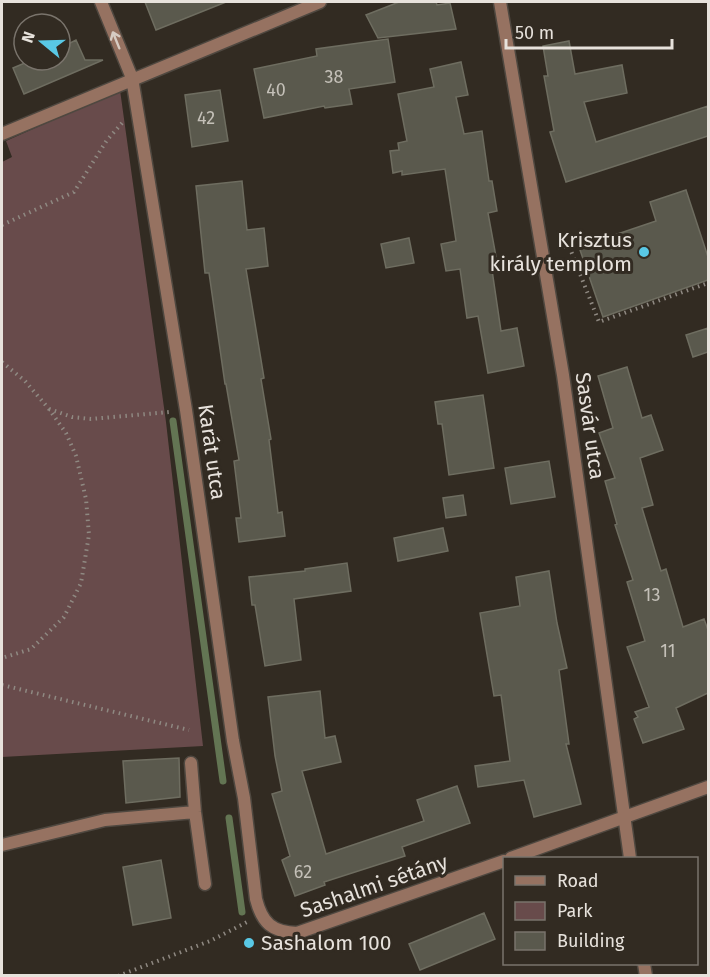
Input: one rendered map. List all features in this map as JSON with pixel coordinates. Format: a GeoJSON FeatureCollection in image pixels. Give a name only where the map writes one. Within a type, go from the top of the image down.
{"type":"FeatureCollection","features":[{"type":"Feature","properties":{"kind":"street","name":"Karát utca"},"geometry":{"type":"LineString","coordinates":[[101,2],[132,78],[186,410],[260,914]]}},
{"type":"Feature","properties":{"kind":"street"},"geometry":{"type":"LineString","coordinates":[[2,134],[132,78],[320,2]]}},
{"type":"Feature","properties":{"kind":"street","name":"Sasvár utca"},"geometry":{"type":"LineString","coordinates":[[500,2],[563,375],[630,857]]}},
{"type":"Feature","properties":{"kind":"street"},"geometry":{"type":"LineString","coordinates":[[191,763],[205,884]]}},
{"type":"Feature","properties":{"kind":"street"},"geometry":{"type":"LineString","coordinates":[[514,857],[708,788]]}},
{"type":"Feature","properties":{"kind":"street"},"geometry":{"type":"LineString","coordinates":[[2,845],[105,820],[195,812]]}},
{"type":"Feature","properties":{"kind":"street","name":"Sashalmi sétány"},"geometry":{"type":"LineString","coordinates":[[260,914],[274,928],[297,933],[503,861]]}},
{"type":"Feature","properties":{"kind":"path"},"geometry":{"type":"LineString","coordinates":[[2,225],[74,192],[107,140],[136,106]]}},
{"type":"Feature","properties":{"kind":"path"},"geometry":{"type":"LineString","coordinates":[[541,251],[569,246],[599,322],[708,283]]}},
{"type":"Feature","properties":{"kind":"path"},"geometry":{"type":"LineString","coordinates":[[2,362],[25,381],[66,433],[76,456],[86,498],[89,535],[81,583],[64,617],[31,649],[2,658]]}},
{"type":"Feature","properties":{"kind":"path"},"geometry":{"type":"LineString","coordinates":[[49,409],[72,417],[91,419],[186,410]]}},
{"type":"Feature","properties":{"kind":"path"},"geometry":{"type":"LineString","coordinates":[[2,685],[189,730]]}},
{"type":"Feature","properties":{"kind":"path"},"geometry":{"type":"LineString","coordinates":[[118,975],[210,941],[260,914]]}},
{"type":"Feature","properties":{"kind":"green space"},"geometry":{"type":"Polygon","coordinates":[[[120,90],[166,422],[203,746],[2,757],[2,162],[12,157],[6,141],[120,90]]]}},
{"type":"Feature","properties":{"kind":"building"},"geometry":{"type":"Polygon","coordinates":[[[145,2],[226,2],[156,30],[145,2]]]}},
{"type":"Feature","properties":{"kind":"building"},"geometry":{"type":"Polygon","coordinates":[[[399,2],[436,2],[437,5],[450,3],[456,29],[378,38],[366,15],[399,2]]]}},
{"type":"Feature","properties":{"kind":"building"},"geometry":{"type":"Polygon","coordinates":[[[388,39],[395,82],[349,89],[352,104],[325,108],[324,106],[264,118],[254,69],[317,56],[316,49],[388,39]]]}},
{"type":"Feature","properties":{"kind":"building"},"geometry":{"type":"Polygon","coordinates":[[[76,40],[85,60],[103,60],[24,94],[15,72],[72,72],[72,42],[76,40]]]}},
{"type":"Feature","properties":{"kind":"building"},"geometry":{"type":"Polygon","coordinates":[[[569,41],[575,74],[622,65],[627,93],[584,102],[596,142],[708,106],[708,136],[566,182],[550,132],[554,131],[544,76],[548,76],[543,46],[569,41]]]}},
{"type":"Feature","properties":{"kind":"building"},"geometry":{"type":"Polygon","coordinates":[[[461,62],[468,95],[456,97],[464,134],[482,131],[489,181],[492,181],[497,211],[488,213],[497,262],[491,263],[501,331],[517,328],[524,366],[488,373],[478,316],[467,318],[460,269],[446,271],[441,244],[456,241],[445,169],[402,175],[402,171],[393,173],[390,151],[399,150],[398,143],[407,141],[398,94],[434,87],[430,69],[461,62]]]}},
{"type":"Feature","properties":{"kind":"building"},"geometry":{"type":"Polygon","coordinates":[[[220,90],[228,141],[192,147],[185,95],[220,90]]]}},
{"type":"Feature","properties":{"kind":"building"},"geometry":{"type":"Polygon","coordinates":[[[242,181],[247,230],[264,228],[268,266],[246,269],[264,378],[261,379],[271,439],[269,440],[278,513],[282,512],[285,536],[239,542],[236,518],[241,518],[234,461],[239,460],[209,273],[205,273],[196,186],[242,181]]]}},
{"type":"Feature","properties":{"kind":"building","name":"Krisztus király templom"},"geometry":{"type":"Polygon","coordinates":[[[686,190],[708,257],[708,280],[603,317],[579,247],[656,221],[650,202],[686,190]]]}},
{"type":"Feature","properties":{"kind":"building"},"geometry":{"type":"Polygon","coordinates":[[[409,238],[414,263],[386,268],[381,244],[409,238]]]}},
{"type":"Feature","properties":{"kind":"building"},"geometry":{"type":"Polygon","coordinates":[[[708,328],[708,352],[693,357],[686,335],[708,328]]]}},
{"type":"Feature","properties":{"kind":"building"},"geometry":{"type":"Polygon","coordinates":[[[627,367],[642,418],[651,415],[663,450],[640,458],[653,505],[642,508],[661,571],[666,569],[683,627],[704,619],[708,630],[708,693],[676,708],[684,729],[643,743],[634,719],[638,717],[635,712],[649,707],[627,647],[645,641],[627,582],[633,580],[615,525],[617,524],[605,481],[615,478],[599,433],[613,428],[598,376],[627,367]]]}},
{"type":"Feature","properties":{"kind":"building"},"geometry":{"type":"Polygon","coordinates":[[[483,395],[494,468],[449,475],[442,424],[438,424],[435,402],[483,395]]]}},
{"type":"Feature","properties":{"kind":"building"},"geometry":{"type":"Polygon","coordinates":[[[549,461],[555,497],[511,504],[505,468],[549,461]]]}},
{"type":"Feature","properties":{"kind":"building"},"geometry":{"type":"Polygon","coordinates":[[[463,495],[466,515],[446,518],[443,498],[463,495]]]}},
{"type":"Feature","properties":{"kind":"building"},"geometry":{"type":"Polygon","coordinates":[[[443,528],[448,551],[398,561],[394,538],[443,528]]]}},
{"type":"Feature","properties":{"kind":"building"},"geometry":{"type":"Polygon","coordinates":[[[347,563],[351,591],[294,599],[301,660],[265,666],[255,605],[252,605],[249,577],[305,571],[305,569],[347,563]]]}},
{"type":"Feature","properties":{"kind":"building"},"geometry":{"type":"Polygon","coordinates":[[[549,571],[567,668],[559,670],[569,744],[566,744],[581,804],[534,817],[524,780],[478,787],[475,766],[510,761],[501,695],[494,696],[480,613],[520,606],[516,577],[549,571]]]}},
{"type":"Feature","properties":{"kind":"building"},"geometry":{"type":"Polygon","coordinates":[[[320,691],[325,738],[335,736],[341,762],[302,771],[326,854],[424,821],[417,800],[457,786],[470,823],[402,847],[405,856],[324,882],[325,885],[295,896],[282,860],[290,856],[272,794],[282,791],[268,697],[320,691]]]}},
{"type":"Feature","properties":{"kind":"building"},"geometry":{"type":"Polygon","coordinates":[[[179,758],[180,797],[126,803],[123,761],[179,758]]]}},
{"type":"Feature","properties":{"kind":"building"},"geometry":{"type":"Polygon","coordinates":[[[161,860],[171,918],[133,925],[123,867],[161,860]]]}},
{"type":"Feature","properties":{"kind":"building"},"geometry":{"type":"Polygon","coordinates":[[[484,913],[495,939],[420,970],[409,944],[484,913]]]}},
{"type":"Feature","properties":{"kind":"waterway"},"geometry":{"type":"LineString","coordinates":[[173,421],[223,781]]}},
{"type":"Feature","properties":{"kind":"waterway"},"geometry":{"type":"LineString","coordinates":[[229,818],[242,912]]}},
{"type":"Feature","properties":{"kind":"place","name":"Krisztus király templom"},"geometry":{"type":"Point","coordinates":[644,252]}},
{"type":"Feature","properties":{"kind":"place","name":"Sashalom 100"},"geometry":{"type":"Point","coordinates":[249,943]}}]}
